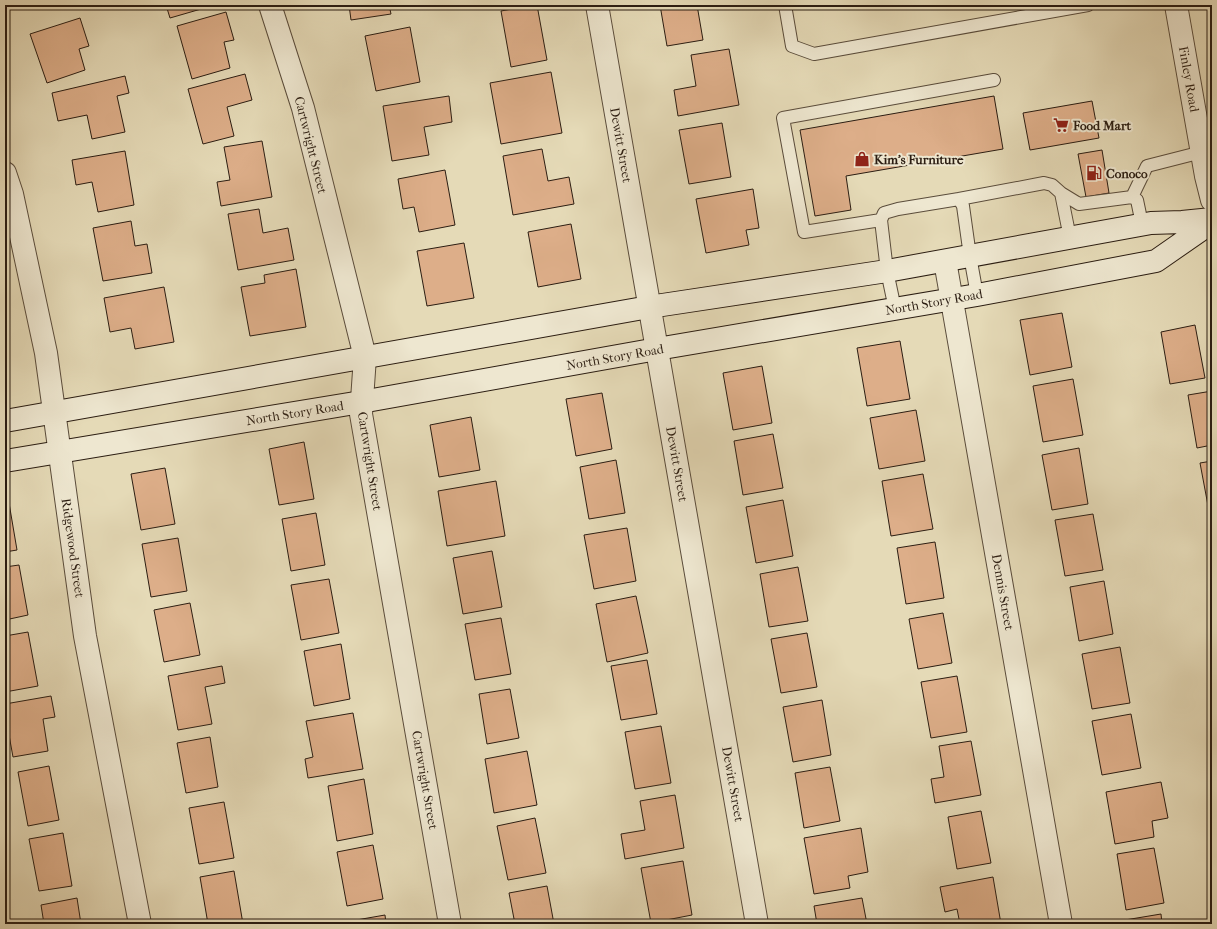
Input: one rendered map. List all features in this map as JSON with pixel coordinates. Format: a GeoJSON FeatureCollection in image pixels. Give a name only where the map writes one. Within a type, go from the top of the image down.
{"type":"FeatureCollection","features":[{"type":"Feature","properties":{"kind":"street","name":"Cartwright Street"},"geometry":{"type":"LineString","coordinates":[[270,5],[303,108],[365,357],[361,414],[450,924]]}},
{"type":"Feature","properties":{"kind":"street","name":"Dewitt Street"},"geometry":{"type":"LineString","coordinates":[[597,5],[757,924]]}},
{"type":"Feature","properties":{"kind":"street","name":"Finley Road"},"geometry":{"type":"LineString","coordinates":[[1176,5],[1212,200]]}},
{"type":"Feature","properties":{"kind":"street","name":"Ridgewood Street"},"geometry":{"type":"LineString","coordinates":[[5,173],[12,194],[46,353],[85,636],[140,924]]}},
{"type":"Feature","properties":{"kind":"street","name":"North Story Road"},"geometry":{"type":"LineString","coordinates":[[5,421],[649,307],[945,261],[1142,224],[1212,221]]}},
{"type":"Feature","properties":{"kind":"street","name":"North Story Road"},"geometry":{"type":"LineString","coordinates":[[5,461],[361,402],[977,295],[1156,262],[1212,221]]}},
{"type":"Feature","properties":{"kind":"street","name":"Dennis Street"},"geometry":{"type":"LineString","coordinates":[[945,261],[1061,924]]}},
{"type":"Feature","properties":{"kind":"lane"},"geometry":{"type":"LineString","coordinates":[[785,5],[792,46],[814,54],[1088,5]]}},
{"type":"Feature","properties":{"kind":"lane"},"geometry":{"type":"LineString","coordinates":[[881,220],[804,232],[783,118],[994,80]]}},
{"type":"Feature","properties":{"kind":"lane"},"geometry":{"type":"LineString","coordinates":[[1132,197],[1147,166],[1202,152]]}},
{"type":"Feature","properties":{"kind":"lane"},"geometry":{"type":"LineString","coordinates":[[895,309],[887,271],[881,220],[884,213],[898,209],[1044,183],[1052,185],[1061,193],[1079,204],[1132,197],[1137,200],[1142,224]]}},
{"type":"Feature","properties":{"kind":"lane"},"geometry":{"type":"LineString","coordinates":[[1061,193],[1070,238]]}},
{"type":"Feature","properties":{"kind":"lane"},"geometry":{"type":"LineString","coordinates":[[959,199],[963,206],[977,295]]}},
{"type":"Feature","properties":{"kind":"building"},"geometry":{"type":"Polygon","coordinates":[[[41,5],[53,5],[42,9],[41,5]]]}},
{"type":"Feature","properties":{"kind":"building"},"geometry":{"type":"Polygon","coordinates":[[[166,5],[208,5],[208,7],[170,18],[166,5]]]}},
{"type":"Feature","properties":{"kind":"building"},"geometry":{"type":"Polygon","coordinates":[[[349,5],[389,5],[391,14],[351,20],[349,5]]]}},
{"type":"Feature","properties":{"kind":"building"},"geometry":{"type":"Polygon","coordinates":[[[537,5],[547,60],[511,67],[501,11],[537,5]]]}},
{"type":"Feature","properties":{"kind":"building"},"geometry":{"type":"Polygon","coordinates":[[[660,5],[697,5],[703,40],[667,46],[660,5]]]}},
{"type":"Feature","properties":{"kind":"building"},"geometry":{"type":"Polygon","coordinates":[[[226,12],[234,40],[224,42],[230,68],[192,79],[177,26],[226,12]]]}},
{"type":"Feature","properties":{"kind":"building"},"geometry":{"type":"Polygon","coordinates":[[[80,18],[89,46],[79,49],[85,70],[47,83],[30,34],[80,18]]]}},
{"type":"Feature","properties":{"kind":"building"},"geometry":{"type":"Polygon","coordinates":[[[410,27],[420,82],[376,91],[365,36],[410,27]]]}},
{"type":"Feature","properties":{"kind":"building"},"geometry":{"type":"Polygon","coordinates":[[[729,49],[739,105],[678,116],[674,90],[696,86],[691,55],[729,49]]]}},
{"type":"Feature","properties":{"kind":"building"},"geometry":{"type":"Polygon","coordinates":[[[551,72],[562,133],[501,144],[490,83],[551,72]]]}},
{"type":"Feature","properties":{"kind":"building"},"geometry":{"type":"Polygon","coordinates":[[[245,74],[252,100],[227,107],[234,136],[203,144],[188,89],[245,74]]]}},
{"type":"Feature","properties":{"kind":"building"},"geometry":{"type":"Polygon","coordinates":[[[125,76],[129,93],[117,96],[125,132],[92,139],[87,115],[58,121],[52,93],[125,76]]]}},
{"type":"Feature","properties":{"kind":"building"},"geometry":{"type":"Polygon","coordinates":[[[449,96],[452,122],[424,127],[429,155],[392,161],[383,106],[449,96]]]}},
{"type":"Feature","properties":{"kind":"building"},"geometry":{"type":"Polygon","coordinates":[[[994,96],[1003,149],[846,176],[851,210],[815,216],[800,130],[994,96]]]}},
{"type":"Feature","properties":{"kind":"building","name":"Food Mart"},"geometry":{"type":"Polygon","coordinates":[[[1092,101],[1099,138],[1030,150],[1023,113],[1092,101]]]}},
{"type":"Feature","properties":{"kind":"building"},"geometry":{"type":"Polygon","coordinates":[[[722,123],[731,177],[689,184],[679,130],[722,123]]]}},
{"type":"Feature","properties":{"kind":"building"},"geometry":{"type":"Polygon","coordinates":[[[262,141],[272,197],[221,206],[217,182],[230,180],[224,147],[262,141]]]}},
{"type":"Feature","properties":{"kind":"building"},"geometry":{"type":"Polygon","coordinates":[[[542,149],[548,181],[569,177],[574,204],[513,215],[503,156],[542,149]]]}},
{"type":"Feature","properties":{"kind":"building","name":"Conoco"},"geometry":{"type":"Polygon","coordinates":[[[1102,150],[1109,193],[1086,197],[1078,154],[1102,150]]]}},
{"type":"Feature","properties":{"kind":"building"},"geometry":{"type":"Polygon","coordinates":[[[125,151],[134,205],[98,212],[92,182],[76,185],[72,160],[125,151]]]}},
{"type":"Feature","properties":{"kind":"building"},"geometry":{"type":"Polygon","coordinates":[[[445,170],[455,225],[419,232],[414,207],[403,209],[398,179],[445,170]]]}},
{"type":"Feature","properties":{"kind":"building"},"geometry":{"type":"Polygon","coordinates":[[[753,189],[759,228],[746,230],[749,245],[706,253],[696,199],[753,189]]]}},
{"type":"Feature","properties":{"kind":"building"},"geometry":{"type":"Polygon","coordinates":[[[259,209],[263,233],[288,228],[294,260],[238,270],[228,214],[259,209]]]}},
{"type":"Feature","properties":{"kind":"building"},"geometry":{"type":"Polygon","coordinates":[[[131,221],[135,246],[147,244],[152,273],[103,281],[93,228],[131,221]]]}},
{"type":"Feature","properties":{"kind":"building"},"geometry":{"type":"Polygon","coordinates":[[[571,224],[581,279],[538,287],[528,232],[571,224]]]}},
{"type":"Feature","properties":{"kind":"building"},"geometry":{"type":"Polygon","coordinates":[[[464,243],[474,298],[427,306],[417,251],[464,243]]]}},
{"type":"Feature","properties":{"kind":"building"},"geometry":{"type":"Polygon","coordinates":[[[296,269],[306,327],[250,336],[241,287],[265,283],[264,275],[296,269]]]}},
{"type":"Feature","properties":{"kind":"building"},"geometry":{"type":"Polygon","coordinates":[[[164,287],[174,342],[135,349],[131,328],[110,332],[104,298],[164,287]]]}},
{"type":"Feature","properties":{"kind":"building"},"geometry":{"type":"Polygon","coordinates":[[[1062,313],[1072,367],[1030,375],[1020,320],[1062,313]]]}},
{"type":"Feature","properties":{"kind":"building"},"geometry":{"type":"Polygon","coordinates":[[[1195,325],[1205,378],[1170,384],[1161,332],[1195,325]]]}},
{"type":"Feature","properties":{"kind":"building"},"geometry":{"type":"Polygon","coordinates":[[[900,341],[910,399],[867,406],[857,348],[900,341]]]}},
{"type":"Feature","properties":{"kind":"building"},"geometry":{"type":"Polygon","coordinates":[[[762,366],[772,423],[733,430],[723,373],[762,366]]]}},
{"type":"Feature","properties":{"kind":"building"},"geometry":{"type":"Polygon","coordinates":[[[1073,379],[1083,435],[1043,442],[1033,386],[1073,379]]]}},
{"type":"Feature","properties":{"kind":"building"},"geometry":{"type":"Polygon","coordinates":[[[1212,391],[1212,445],[1197,448],[1188,395],[1212,391]]]}},
{"type":"Feature","properties":{"kind":"building"},"geometry":{"type":"Polygon","coordinates":[[[602,393],[612,449],[576,456],[566,399],[602,393]]]}},
{"type":"Feature","properties":{"kind":"building"},"geometry":{"type":"Polygon","coordinates":[[[916,410],[925,461],[879,469],[870,418],[916,410]]]}},
{"type":"Feature","properties":{"kind":"building"},"geometry":{"type":"Polygon","coordinates":[[[471,417],[480,470],[439,477],[430,425],[471,417]]]}},
{"type":"Feature","properties":{"kind":"building"},"geometry":{"type":"Polygon","coordinates":[[[773,434],[783,488],[743,495],[734,441],[773,434]]]}},
{"type":"Feature","properties":{"kind":"building"},"geometry":{"type":"Polygon","coordinates":[[[304,442],[314,499],[279,505],[269,449],[304,442]]]}},
{"type":"Feature","properties":{"kind":"building"},"geometry":{"type":"Polygon","coordinates":[[[1079,448],[1088,504],[1052,510],[1042,455],[1079,448]]]}},
{"type":"Feature","properties":{"kind":"building"},"geometry":{"type":"Polygon","coordinates":[[[616,460],[625,513],[589,519],[580,467],[616,460]]]}},
{"type":"Feature","properties":{"kind":"building"},"geometry":{"type":"Polygon","coordinates":[[[1212,461],[1212,511],[1209,511],[1200,463],[1212,461]]]}},
{"type":"Feature","properties":{"kind":"building"},"geometry":{"type":"Polygon","coordinates":[[[165,468],[175,524],[141,530],[131,474],[165,468]]]}},
{"type":"Feature","properties":{"kind":"building"},"geometry":{"type":"Polygon","coordinates":[[[923,474],[933,529],[891,536],[882,481],[923,474]]]}},
{"type":"Feature","properties":{"kind":"building"},"geometry":{"type":"Polygon","coordinates":[[[496,481],[505,536],[447,546],[438,491],[496,481]]]}},
{"type":"Feature","properties":{"kind":"building"},"geometry":{"type":"Polygon","coordinates":[[[8,497],[17,550],[5,552],[5,498],[8,497]]]}},
{"type":"Feature","properties":{"kind":"building"},"geometry":{"type":"Polygon","coordinates":[[[783,500],[793,556],[756,563],[746,507],[783,500]]]}},
{"type":"Feature","properties":{"kind":"building"},"geometry":{"type":"Polygon","coordinates":[[[316,513],[325,565],[291,571],[282,519],[316,513]]]}},
{"type":"Feature","properties":{"kind":"building"},"geometry":{"type":"Polygon","coordinates":[[[1093,514],[1103,570],[1065,576],[1055,520],[1093,514]]]}},
{"type":"Feature","properties":{"kind":"building"},"geometry":{"type":"Polygon","coordinates":[[[1209,520],[1212,520],[1212,538],[1209,520]]]}},
{"type":"Feature","properties":{"kind":"building"},"geometry":{"type":"Polygon","coordinates":[[[627,528],[636,581],[594,589],[584,535],[627,528]]]}},
{"type":"Feature","properties":{"kind":"building"},"geometry":{"type":"Polygon","coordinates":[[[178,538],[187,591],[151,597],[142,544],[178,538]]]}},
{"type":"Feature","properties":{"kind":"building"},"geometry":{"type":"Polygon","coordinates":[[[935,542],[944,598],[906,604],[897,548],[935,542]]]}},
{"type":"Feature","properties":{"kind":"building"},"geometry":{"type":"Polygon","coordinates":[[[492,551],[502,607],[463,614],[453,558],[492,551]]]}},
{"type":"Feature","properties":{"kind":"building"},"geometry":{"type":"Polygon","coordinates":[[[19,565],[28,615],[5,620],[5,567],[19,565]]]}},
{"type":"Feature","properties":{"kind":"building"},"geometry":{"type":"Polygon","coordinates":[[[798,567],[808,621],[769,627],[760,574],[798,567]]]}},
{"type":"Feature","properties":{"kind":"building"},"geometry":{"type":"Polygon","coordinates":[[[329,579],[339,633],[301,640],[291,585],[329,579]]]}},
{"type":"Feature","properties":{"kind":"building"},"geometry":{"type":"Polygon","coordinates":[[[1104,581],[1113,634],[1079,641],[1070,587],[1104,581]]]}},
{"type":"Feature","properties":{"kind":"building"},"geometry":{"type":"Polygon","coordinates":[[[636,596],[648,653],[607,662],[596,604],[636,596]]]}},
{"type":"Feature","properties":{"kind":"building"},"geometry":{"type":"Polygon","coordinates":[[[190,603],[200,655],[164,662],[154,610],[190,603]]]}},
{"type":"Feature","properties":{"kind":"building"},"geometry":{"type":"Polygon","coordinates":[[[943,613],[952,663],[918,669],[909,619],[943,613]]]}},
{"type":"Feature","properties":{"kind":"building"},"geometry":{"type":"Polygon","coordinates":[[[501,618],[511,674],[475,680],[465,624],[501,618]]]}},
{"type":"Feature","properties":{"kind":"building"},"geometry":{"type":"Polygon","coordinates":[[[28,632],[38,686],[5,692],[5,636],[28,632]]]}},
{"type":"Feature","properties":{"kind":"building"},"geometry":{"type":"Polygon","coordinates":[[[807,633],[817,687],[781,693],[771,639],[807,633]]]}},
{"type":"Feature","properties":{"kind":"building"},"geometry":{"type":"Polygon","coordinates":[[[341,644],[350,699],[314,706],[304,651],[341,644]]]}},
{"type":"Feature","properties":{"kind":"building"},"geometry":{"type":"Polygon","coordinates":[[[1120,647],[1130,703],[1092,709],[1082,654],[1120,647]]]}},
{"type":"Feature","properties":{"kind":"building"},"geometry":{"type":"Polygon","coordinates":[[[647,660],[657,714],[621,720],[611,666],[647,660]]]}},
{"type":"Feature","properties":{"kind":"building"},"geometry":{"type":"Polygon","coordinates":[[[222,666],[225,683],[205,687],[212,724],[178,730],[168,676],[222,666]]]}},
{"type":"Feature","properties":{"kind":"building"},"geometry":{"type":"Polygon","coordinates":[[[957,676],[967,732],[931,738],[921,682],[957,676]]]}},
{"type":"Feature","properties":{"kind":"building"},"geometry":{"type":"Polygon","coordinates":[[[510,689],[519,738],[487,744],[479,694],[510,689]]]}},
{"type":"Feature","properties":{"kind":"building"},"geometry":{"type":"Polygon","coordinates":[[[51,696],[55,717],[43,719],[48,751],[13,757],[5,713],[5,704],[51,696]]]}},
{"type":"Feature","properties":{"kind":"building"},"geometry":{"type":"Polygon","coordinates":[[[822,700],[831,755],[793,762],[783,707],[822,700]]]}},
{"type":"Feature","properties":{"kind":"building"},"geometry":{"type":"Polygon","coordinates":[[[353,713],[363,769],[308,778],[305,759],[313,757],[306,721],[353,713]]]}},
{"type":"Feature","properties":{"kind":"building"},"geometry":{"type":"Polygon","coordinates":[[[1131,714],[1141,768],[1102,775],[1092,721],[1131,714]]]}},
{"type":"Feature","properties":{"kind":"building"},"geometry":{"type":"Polygon","coordinates":[[[661,726],[671,783],[635,789],[625,732],[661,726]]]}},
{"type":"Feature","properties":{"kind":"building"},"geometry":{"type":"Polygon","coordinates":[[[210,737],[218,787],[186,793],[177,743],[210,737]]]}},
{"type":"Feature","properties":{"kind":"building"},"geometry":{"type":"Polygon","coordinates":[[[971,741],[981,795],[935,803],[931,779],[944,777],[939,746],[971,741]]]}},
{"type":"Feature","properties":{"kind":"building"},"geometry":{"type":"Polygon","coordinates":[[[527,751],[537,805],[494,813],[485,759],[527,751]]]}},
{"type":"Feature","properties":{"kind":"building"},"geometry":{"type":"Polygon","coordinates":[[[49,766],[59,820],[28,826],[18,772],[49,766]]]}},
{"type":"Feature","properties":{"kind":"building"},"geometry":{"type":"Polygon","coordinates":[[[830,767],[840,821],[804,828],[795,773],[830,767]]]}},
{"type":"Feature","properties":{"kind":"building"},"geometry":{"type":"Polygon","coordinates":[[[364,779],[373,834],[337,841],[328,786],[364,779]]]}},
{"type":"Feature","properties":{"kind":"building"},"geometry":{"type":"Polygon","coordinates":[[[1161,782],[1168,818],[1152,821],[1154,837],[1115,844],[1106,792],[1161,782]]]}},
{"type":"Feature","properties":{"kind":"building"},"geometry":{"type":"Polygon","coordinates":[[[675,795],[684,848],[625,859],[621,834],[645,830],[640,801],[675,795]]]}},
{"type":"Feature","properties":{"kind":"building"},"geometry":{"type":"Polygon","coordinates":[[[224,802],[234,858],[199,864],[189,808],[224,802]]]}},
{"type":"Feature","properties":{"kind":"building"},"geometry":{"type":"Polygon","coordinates":[[[981,811],[991,863],[957,869],[948,817],[981,811]]]}},
{"type":"Feature","properties":{"kind":"building"},"geometry":{"type":"Polygon","coordinates":[[[535,818],[546,873],[508,880],[497,826],[535,818]]]}},
{"type":"Feature","properties":{"kind":"building"},"geometry":{"type":"Polygon","coordinates":[[[861,828],[868,872],[848,876],[850,888],[814,894],[804,838],[861,828]]]}},
{"type":"Feature","properties":{"kind":"building"},"geometry":{"type":"Polygon","coordinates":[[[63,833],[72,886],[39,891],[29,839],[63,833]]]}},
{"type":"Feature","properties":{"kind":"building"},"geometry":{"type":"Polygon","coordinates":[[[373,845],[383,899],[347,906],[337,852],[373,845]]]}},
{"type":"Feature","properties":{"kind":"building"},"geometry":{"type":"Polygon","coordinates":[[[1154,848],[1164,903],[1126,910],[1117,854],[1154,848]]]}},
{"type":"Feature","properties":{"kind":"building"},"geometry":{"type":"Polygon","coordinates":[[[683,861],[692,915],[651,923],[641,868],[683,861]]]}},
{"type":"Feature","properties":{"kind":"building"},"geometry":{"type":"Polygon","coordinates":[[[234,871],[243,924],[208,924],[200,877],[234,871]]]}},
{"type":"Feature","properties":{"kind":"building"},"geometry":{"type":"Polygon","coordinates":[[[993,877],[1001,924],[960,924],[957,909],[945,912],[940,887],[993,877]]]}},
{"type":"Feature","properties":{"kind":"building"},"geometry":{"type":"Polygon","coordinates":[[[547,886],[554,924],[515,924],[509,893],[547,886]]]}},
{"type":"Feature","properties":{"kind":"building"},"geometry":{"type":"Polygon","coordinates":[[[77,898],[81,924],[44,924],[41,905],[77,898]]]}},
{"type":"Feature","properties":{"kind":"building"},"geometry":{"type":"Polygon","coordinates":[[[862,898],[867,924],[817,924],[814,906],[862,898]]]}},
{"type":"Feature","properties":{"kind":"building"},"geometry":{"type":"Polygon","coordinates":[[[1161,914],[1162,924],[1126,924],[1125,920],[1161,914]]]}},
{"type":"Feature","properties":{"kind":"building"},"geometry":{"type":"Polygon","coordinates":[[[385,915],[386,924],[346,924],[345,922],[385,915]]]}},
{"type":"Feature","properties":{"kind":"place","name":"Food Mart"},"geometry":{"type":"Point","coordinates":[1061,125]}},
{"type":"Feature","properties":{"kind":"place","name":"Kim's Furniture"},"geometry":{"type":"Point","coordinates":[862,159]}},
{"type":"Feature","properties":{"kind":"place","name":"Conoco"},"geometry":{"type":"Point","coordinates":[1094,173]}}]}
